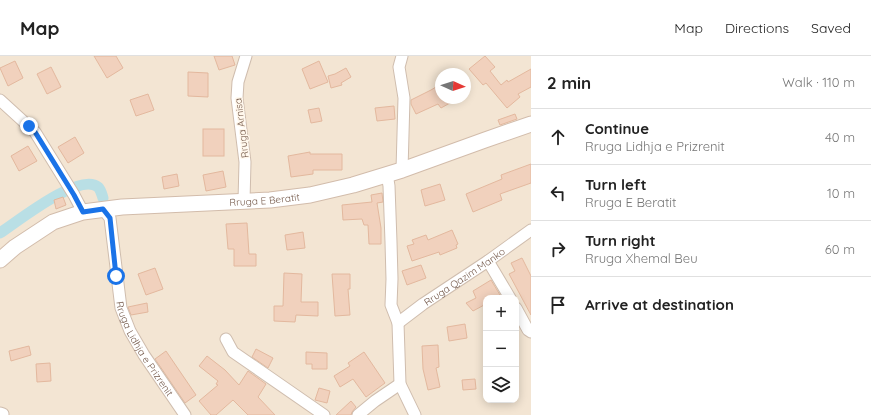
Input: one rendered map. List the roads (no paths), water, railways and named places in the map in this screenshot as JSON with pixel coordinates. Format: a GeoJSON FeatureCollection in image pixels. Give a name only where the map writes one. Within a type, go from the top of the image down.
{"type":"FeatureCollection","features":[{"type":"Feature","properties":{"kind":"main road","name":"Rruga E Beratit"},"geometry":{"type":"LineString","coordinates":[[0,260],[16,247],[53,222],[83,212],[103,209],[270,200],[310,195],[353,185],[402,170],[531,124]]}},
{"type":"Feature","properties":{"kind":"street","name":"Rruga Arnisa"},"geometry":{"type":"LineString","coordinates":[[244,201],[244,150],[237,98],[238,82],[246,56]]}},
{"type":"Feature","properties":{"kind":"street"},"geometry":{"type":"LineString","coordinates":[[402,56],[399,66],[404,98],[402,170]]}},
{"type":"Feature","properties":{"kind":"street"},"geometry":{"type":"LineString","coordinates":[[0,100],[35,132],[83,212]]}},
{"type":"Feature","properties":{"kind":"street"},"geometry":{"type":"LineString","coordinates":[[387,174],[389,186],[392,279],[390,305],[398,323],[400,384],[415,415]]}},
{"type":"Feature","properties":{"kind":"street","name":"Rruga Lidhja e Prizrenit"},"geometry":{"type":"LineString","coordinates":[[103,209],[110,218],[121,308],[130,331],[144,355],[185,415]]}},
{"type":"Feature","properties":{"kind":"street","name":"Rruga Qazim Manko"},"geometry":{"type":"LineString","coordinates":[[398,323],[423,304],[488,261],[531,230]]}},
{"type":"Feature","properties":{"kind":"street"},"geometry":{"type":"LineString","coordinates":[[488,261],[508,295]]}},
{"type":"Feature","properties":{"kind":"street"},"geometry":{"type":"LineString","coordinates":[[519,314],[528,330],[531,332]]}},
{"type":"Feature","properties":{"kind":"street"},"geometry":{"type":"LineString","coordinates":[[226,339],[233,352],[324,415]]}},
{"type":"Feature","properties":{"kind":"street"},"geometry":{"type":"LineString","coordinates":[[358,415],[375,400],[400,384]]}},
{"type":"Feature","properties":{"kind":"waterway"},"geometry":{"type":"LineString","coordinates":[[0,233],[48,200],[77,186],[89,184],[98,187],[103,198]]}}]}
